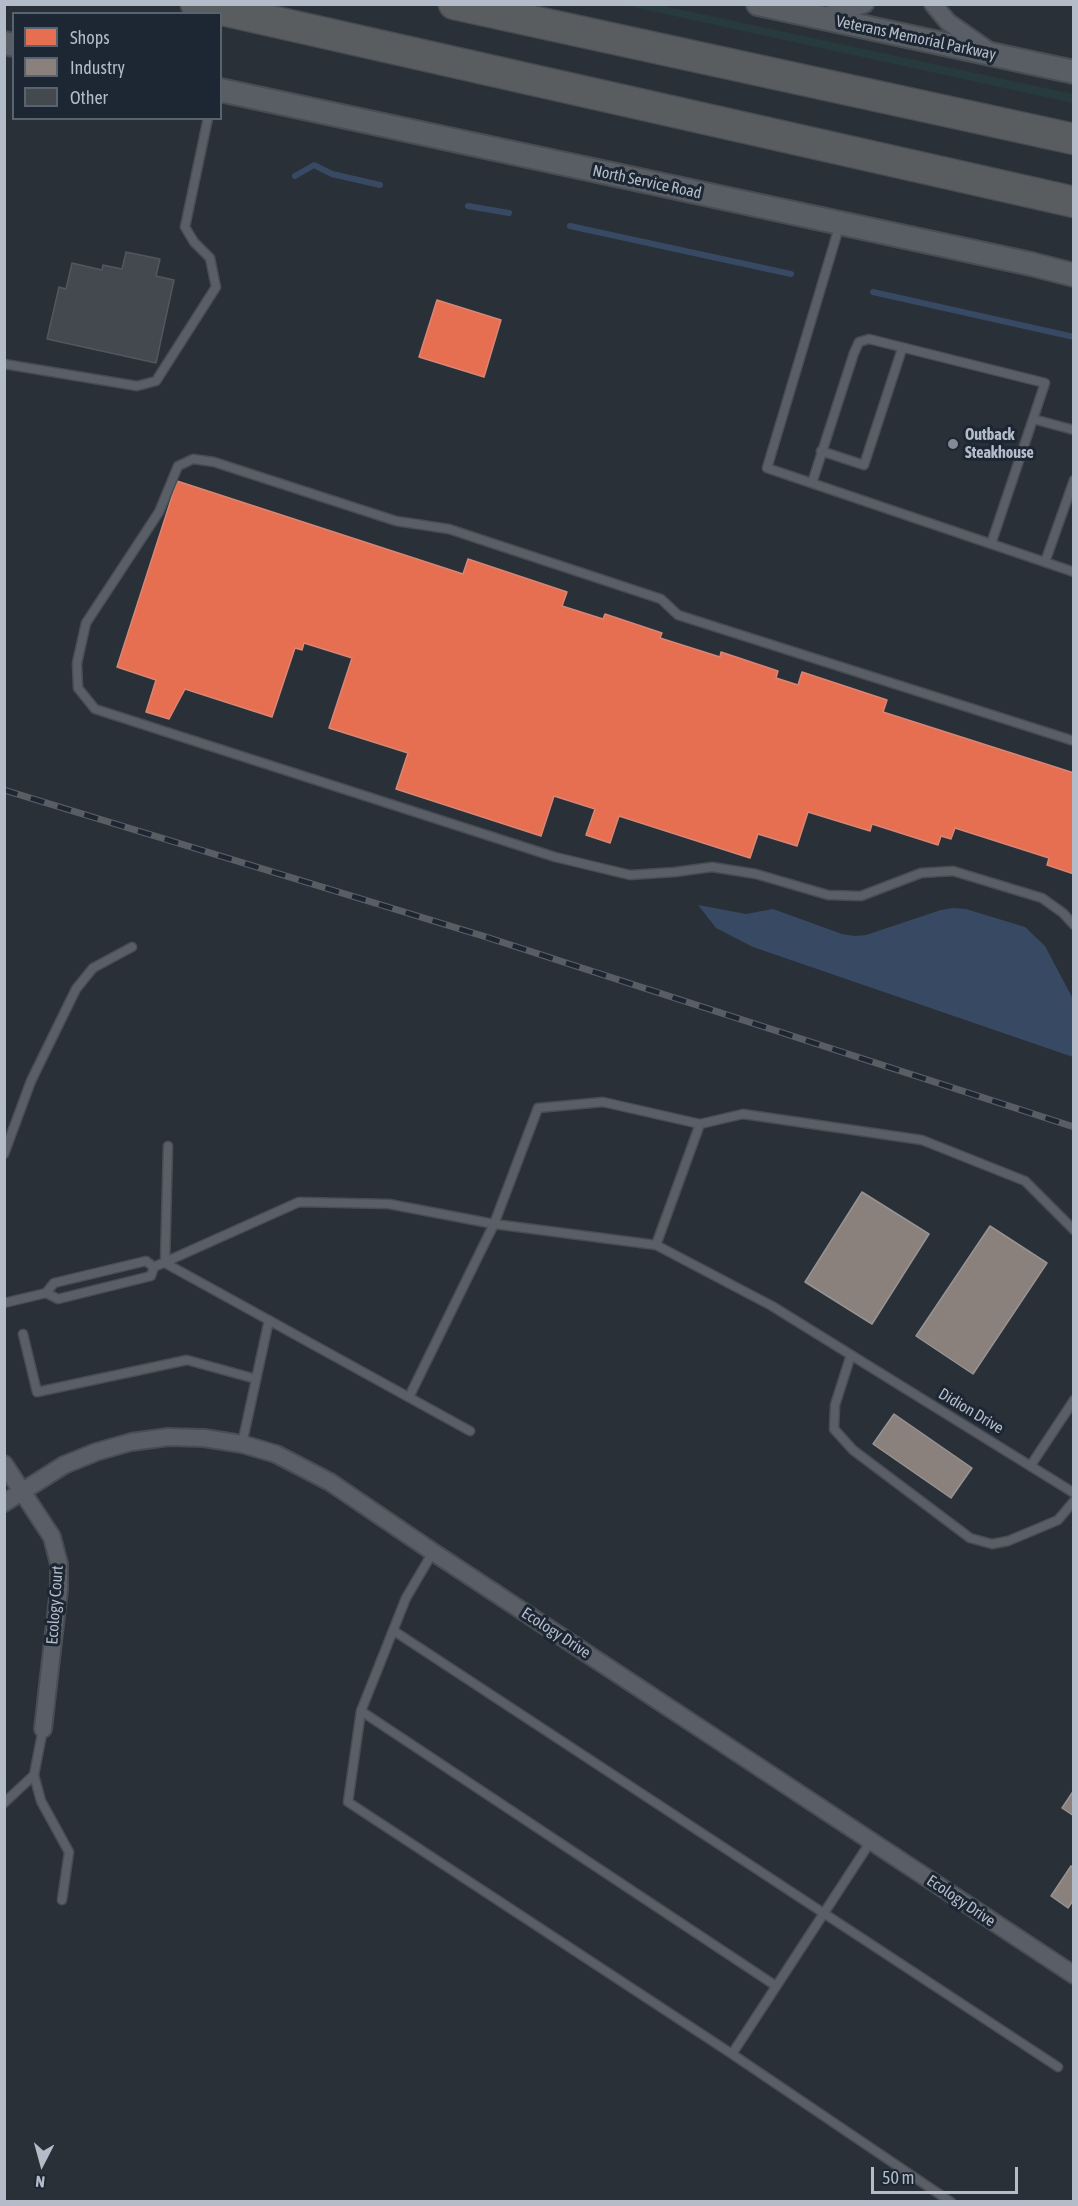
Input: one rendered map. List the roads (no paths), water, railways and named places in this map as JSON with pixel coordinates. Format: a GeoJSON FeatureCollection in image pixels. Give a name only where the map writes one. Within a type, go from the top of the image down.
{"type":"FeatureCollection","features":[{"type":"Feature","properties":{"kind":"highway"},"geometry":{"type":"LineString","coordinates":[[196,4],[1074,202]]}},
{"type":"Feature","properties":{"kind":"highway"},"geometry":{"type":"LineString","coordinates":[[454,4],[1074,139]]}},
{"type":"Feature","properties":{"kind":"street","name":"Veterans Memorial Parkway"},"geometry":{"type":"LineString","coordinates":[[758,4],[1074,72]]}},
{"type":"Feature","properties":{"kind":"street"},"geometry":{"type":"LineString","coordinates":[[819,18],[865,4]]}},
{"type":"Feature","properties":{"kind":"street"},"geometry":{"type":"LineString","coordinates":[[933,4],[948,22],[996,56]]}},
{"type":"Feature","properties":{"kind":"street","name":"North Service Road"},"geometry":{"type":"LineString","coordinates":[[222,90],[1074,275]]}},
{"type":"Feature","properties":{"kind":"street","name":"Ecology Drive"},"geometry":{"type":"LineString","coordinates":[[4,1503],[64,1465],[96,1452],[131,1442],[168,1437],[204,1438],[242,1444],[276,1454],[330,1482],[1074,1975]]}},
{"type":"Feature","properties":{"kind":"street","name":"Ecology Court"},"geometry":{"type":"LineString","coordinates":[[4,1464],[52,1537],[59,1564],[59,1589],[43,1729]]}},
{"type":"Feature","properties":{"kind":"lane"},"geometry":{"type":"LineString","coordinates":[[4,364],[137,386],[156,381],[216,287],[210,258],[194,242],[185,226],[208,120]]}},
{"type":"Feature","properties":{"kind":"lane"},"geometry":{"type":"LineString","coordinates":[[840,223],[767,468],[1074,572]]}},
{"type":"Feature","properties":{"kind":"lane"},"geometry":{"type":"LineString","coordinates":[[812,483],[859,342],[868,339],[1045,383],[991,544]]}},
{"type":"Feature","properties":{"kind":"lane"},"geometry":{"type":"LineString","coordinates":[[821,451],[864,465],[902,349]]}},
{"type":"Feature","properties":{"kind":"lane"},"geometry":{"type":"LineString","coordinates":[[1033,419],[1074,430]]}},
{"type":"Feature","properties":{"kind":"lane"},"geometry":{"type":"LineString","coordinates":[[1074,741],[678,615],[661,599],[449,529],[396,521],[214,462],[193,459],[178,466],[159,512],[86,623],[77,663],[78,688],[94,709],[555,856],[630,875],[712,867],[756,874],[828,895],[861,896],[921,873],[953,871],[1042,898],[1063,913],[1074,925]]}},
{"type":"Feature","properties":{"kind":"lane"},"geometry":{"type":"LineString","coordinates":[[1045,562],[1074,480]]}},
{"type":"Feature","properties":{"kind":"lane"},"geometry":{"type":"LineString","coordinates":[[4,1154],[31,1081],[76,989],[93,968],[132,947]]}},
{"type":"Feature","properties":{"kind":"lane"},"geometry":{"type":"LineString","coordinates":[[409,1397],[494,1224],[538,1108],[603,1102],[700,1124],[743,1114],[922,1140],[1025,1181],[1074,1230]]}},
{"type":"Feature","properties":{"kind":"lane"},"geometry":{"type":"LineString","coordinates":[[154,1267],[299,1202],[389,1204],[494,1224],[656,1245],[700,1124]]}},
{"type":"Feature","properties":{"kind":"lane"},"geometry":{"type":"LineString","coordinates":[[165,1263],[168,1146]]}},
{"type":"Feature","properties":{"kind":"lane","name":"Didion Drive"},"geometry":{"type":"LineString","coordinates":[[656,1245],[772,1306],[1074,1493]]}},
{"type":"Feature","properties":{"kind":"lane"},"geometry":{"type":"LineString","coordinates":[[46,1293],[54,1282],[146,1261],[154,1267]]}},
{"type":"Feature","properties":{"kind":"lane"},"geometry":{"type":"LineString","coordinates":[[165,1263],[470,1431]]}},
{"type":"Feature","properties":{"kind":"lane"},"geometry":{"type":"LineString","coordinates":[[4,1303],[46,1293],[58,1299],[151,1276],[154,1267]]}},
{"type":"Feature","properties":{"kind":"lane"},"geometry":{"type":"LineString","coordinates":[[242,1444],[269,1320]]}},
{"type":"Feature","properties":{"kind":"lane"},"geometry":{"type":"LineString","coordinates":[[23,1334],[37,1392],[187,1360],[256,1379]]}},
{"type":"Feature","properties":{"kind":"lane"},"geometry":{"type":"LineString","coordinates":[[851,1356],[835,1405],[834,1429],[853,1450],[970,1538],[992,1544],[1008,1541],[1058,1520],[1074,1501]]}},
{"type":"Feature","properties":{"kind":"lane"},"geometry":{"type":"LineString","coordinates":[[1031,1465],[1074,1400]]}},
{"type":"Feature","properties":{"kind":"lane"},"geometry":{"type":"LineString","coordinates":[[433,1552],[406,1598],[361,1711],[348,1802],[732,2054],[951,2202]]}},
{"type":"Feature","properties":{"kind":"lane"},"geometry":{"type":"LineString","coordinates":[[394,1631],[1058,2067]]}},
{"type":"Feature","properties":{"kind":"lane"},"geometry":{"type":"LineString","coordinates":[[361,1711],[776,1986]]}},
{"type":"Feature","properties":{"kind":"lane"},"geometry":{"type":"LineString","coordinates":[[43,1729],[34,1775],[41,1801],[69,1852],[62,1900]]}},
{"type":"Feature","properties":{"kind":"lane"},"geometry":{"type":"LineString","coordinates":[[4,1803],[34,1775]]}},
{"type":"Feature","properties":{"kind":"lane"},"geometry":{"type":"LineString","coordinates":[[732,2054],[871,1841]]}},
{"type":"Feature","properties":{"kind":"water"},"geometry":{"type":"Polygon","coordinates":[[[698,905],[746,914],[773,909],[842,934],[854,936],[866,935],[953,908],[966,909],[1025,927],[1045,946],[1073,999],[1073,1057],[753,947],[716,928],[698,905]]]}},
{"type":"Feature","properties":{"kind":"waterway"},"geometry":{"type":"LineString","coordinates":[[295,176],[314,165],[332,174],[380,185]]}},
{"type":"Feature","properties":{"kind":"waterway"},"geometry":{"type":"LineString","coordinates":[[468,206],[509,213]]}},
{"type":"Feature","properties":{"kind":"waterway"},"geometry":{"type":"LineString","coordinates":[[570,226],[791,274]]}},
{"type":"Feature","properties":{"kind":"waterway"},"geometry":{"type":"LineString","coordinates":[[873,292],[1074,337]]}},
{"type":"Feature","properties":{"kind":"railway"},"geometry":{"type":"LineString","coordinates":[[4,790],[483,936],[1074,1127]]}},
{"type":"Feature","properties":{"kind":"place","name":"Outback Steakhouse"},"geometry":{"type":"Point","coordinates":[953,444]}}]}
